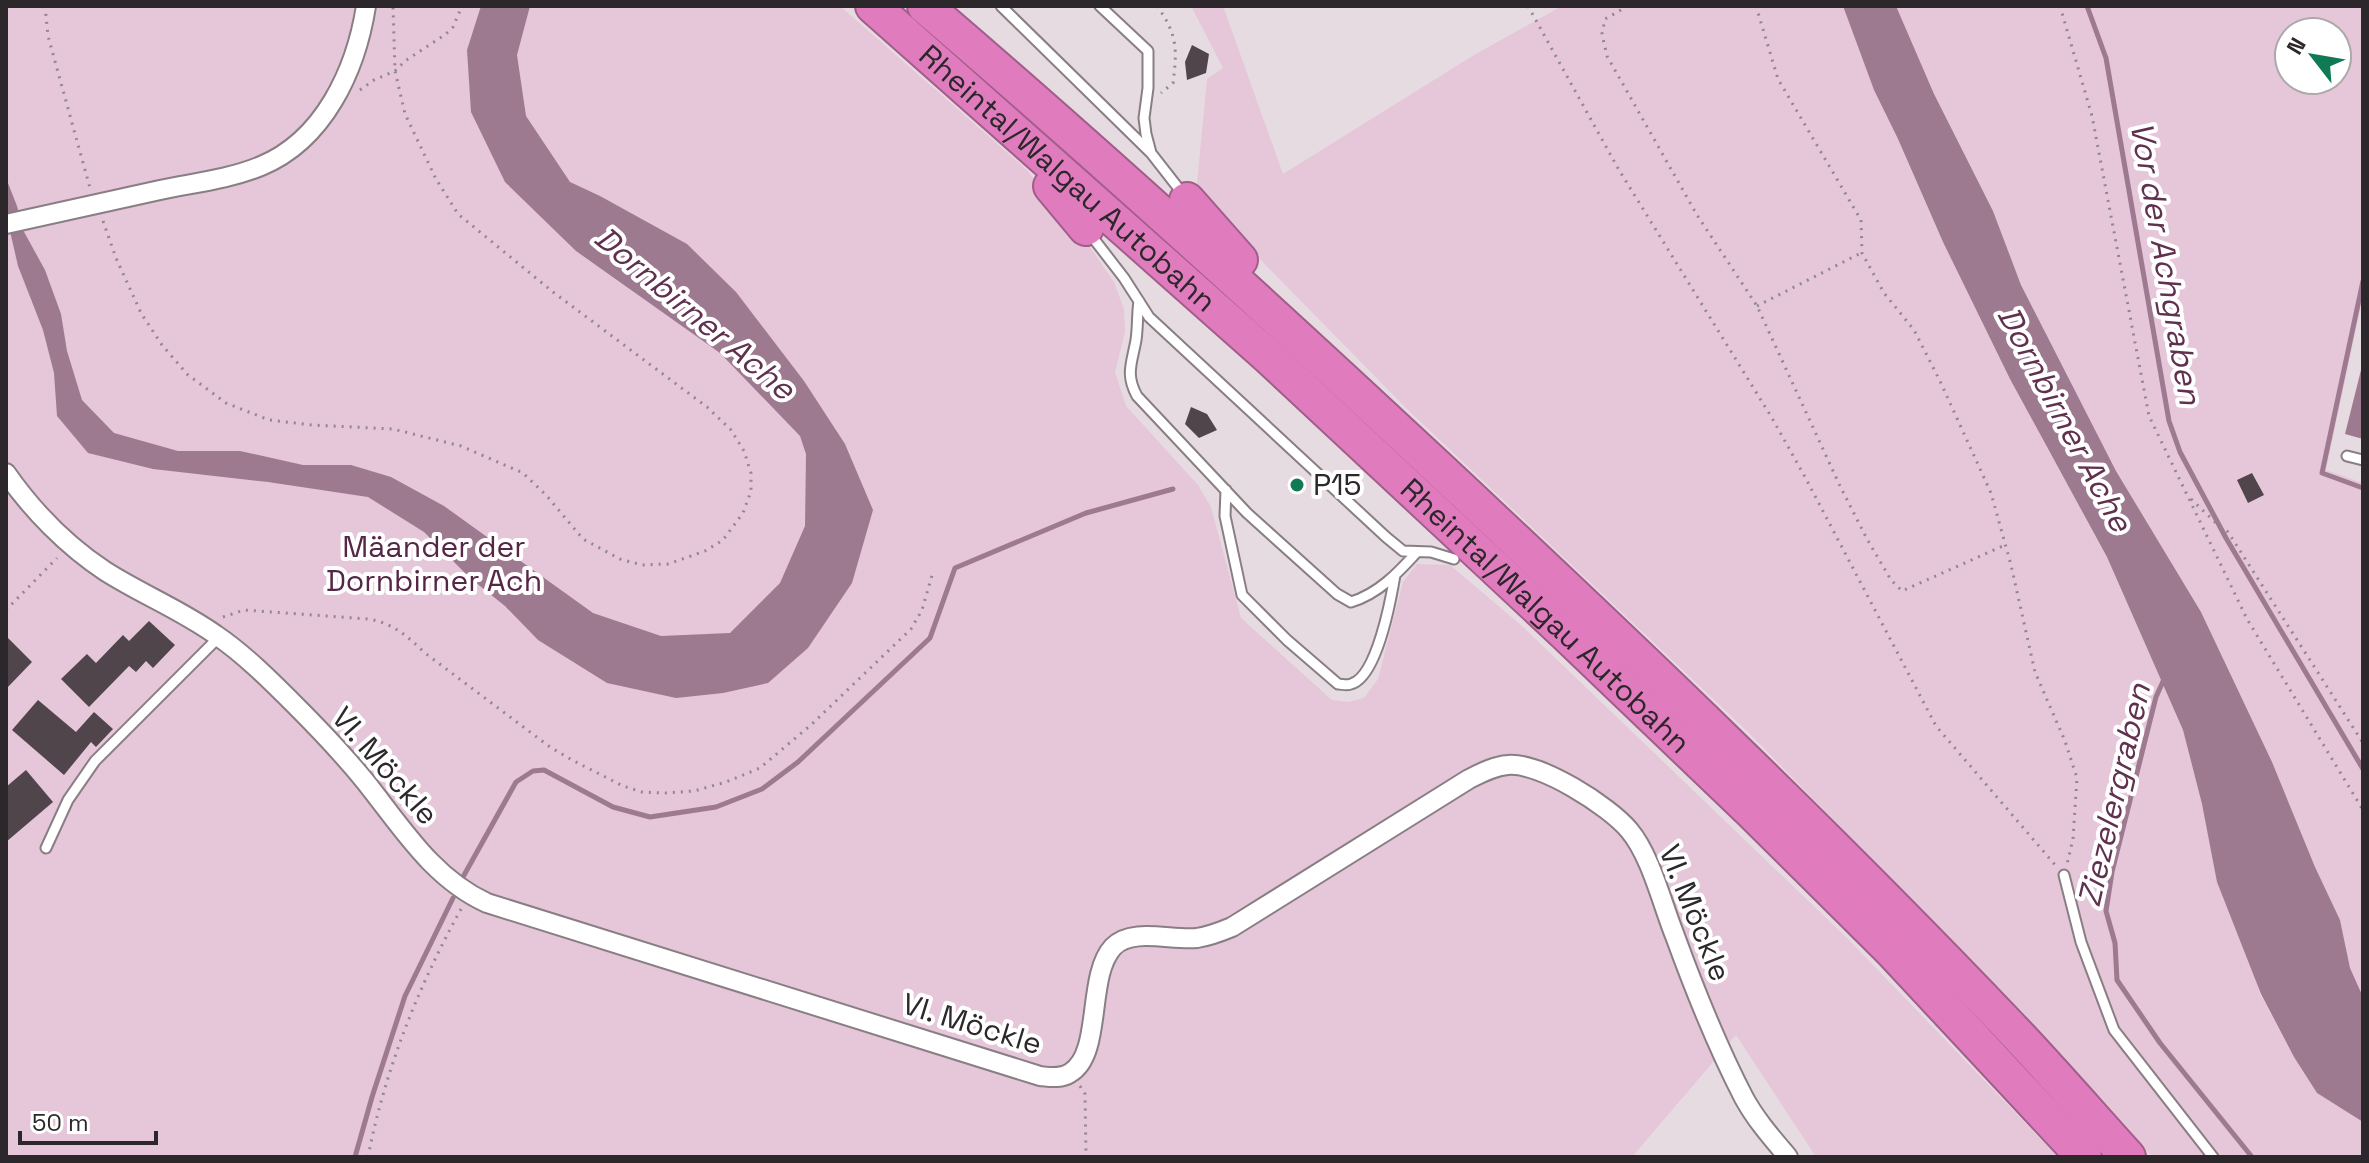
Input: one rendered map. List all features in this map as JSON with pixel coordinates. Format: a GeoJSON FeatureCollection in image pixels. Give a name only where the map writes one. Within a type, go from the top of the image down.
{"type":"FeatureCollection","features":[{"type":"Feature","properties":{"kind":"highway","name":"Rheintal/Walgau Autobahn"},"geometry":{"type":"LineString","coordinates":[[873,6],[1269,357],[1565,633],[1892,951],[2084,1157]]}},
{"type":"Feature","properties":{"kind":"highway","name":"Rheintal/Walgau Autobahn"},"geometry":{"type":"LineString","coordinates":[[925,6],[1308,347],[1705,720],[1931,946],[2128,1157]]}},
{"type":"Feature","properties":{"kind":"highway"},"geometry":{"type":"LineString","coordinates":[[976,97],[1086,228]]}},
{"type":"Feature","properties":{"kind":"highway"},"geometry":{"type":"LineString","coordinates":[[1187,200],[1266,289],[1300,321],[1308,347]]}},
{"type":"Feature","properties":{"kind":"highway"},"geometry":{"type":"LineString","coordinates":[[1454,559],[1474,570],[1523,612],[1565,633]]}},
{"type":"Feature","properties":{"kind":"street"},"geometry":{"type":"LineString","coordinates":[[6,224],[231,175],[260,167],[286,153],[325,113],[347,75],[361,39],[366,6]]}},
{"type":"Feature","properties":{"kind":"street","name":"VI. Möckle"},"geometry":{"type":"LineString","coordinates":[[6,473],[21,495],[71,544],[103,570],[214,633],[292,702],[361,776],[435,869],[469,895],[1040,1076],[1059,1077],[1072,1073],[1088,1049],[1101,970],[1112,948],[1125,938],[1195,938],[1232,927],[1469,779],[1496,767],[1511,764],[1526,766],[1567,784],[1604,806],[1630,831],[1645,857],[1697,995],[1745,1099],[1788,1157]]}},
{"type":"Feature","properties":{"kind":"lane"},"geometry":{"type":"LineString","coordinates":[[1001,6],[1151,153],[1187,200]]}},
{"type":"Feature","properties":{"kind":"lane"},"geometry":{"type":"LineString","coordinates":[[1100,6],[1148,51],[1144,118],[1151,153]]}},
{"type":"Feature","properties":{"kind":"lane"},"geometry":{"type":"LineString","coordinates":[[1086,228],[1149,317],[1386,537],[1403,551],[1431,552],[1454,559]]}},
{"type":"Feature","properties":{"kind":"lane"},"geometry":{"type":"LineString","coordinates":[[1139,301],[1130,383],[1137,396],[1247,513],[1337,594],[1351,602],[1364,598],[1395,575],[1417,552]]}},
{"type":"Feature","properties":{"kind":"lane"},"geometry":{"type":"LineString","coordinates":[[2347,456],[2363,460]]}},
{"type":"Feature","properties":{"kind":"lane"},"geometry":{"type":"LineString","coordinates":[[1226,490],[1225,516],[1242,595],[1287,640],[1338,684],[1351,684],[1364,675],[1377,647],[1395,575]]}},
{"type":"Feature","properties":{"kind":"lane"},"geometry":{"type":"LineString","coordinates":[[46,848],[68,800],[95,761],[214,633]]}},
{"type":"Feature","properties":{"kind":"lane"},"geometry":{"type":"LineString","coordinates":[[2064,875],[2081,942],[2114,1030],[2213,1157]]}},
{"type":"Feature","properties":{"kind":"path"},"geometry":{"type":"LineString","coordinates":[[45,6],[48,36],[87,205],[101,215],[141,313],[162,345],[188,375],[226,403],[269,420],[393,429],[461,446],[523,473],[583,539],[620,559],[642,565],[668,564],[705,551],[723,540],[743,513],[751,491],[751,473],[744,451],[731,430],[707,407],[553,292],[458,214],[448,201],[405,114],[395,71],[393,6]]}},
{"type":"Feature","properties":{"kind":"path"},"geometry":{"type":"LineString","coordinates":[[325,113],[374,80],[395,71],[446,34],[453,27],[462,6]]}},
{"type":"Feature","properties":{"kind":"path"},"geometry":{"type":"LineString","coordinates":[[1147,96],[1156,97],[1173,83],[1176,41],[1169,23],[1157,6]]}},
{"type":"Feature","properties":{"kind":"path"},"geometry":{"type":"LineString","coordinates":[[1528,6],[1619,170],[1772,418],[1936,726],[2064,875]]}},
{"type":"Feature","properties":{"kind":"path"},"geometry":{"type":"LineString","coordinates":[[1628,6],[1605,19],[1602,34],[1607,56],[1697,215],[1757,306],[1840,486],[1891,580],[1902,591],[2005,545]]}},
{"type":"Feature","properties":{"kind":"path"},"geometry":{"type":"LineString","coordinates":[[1756,6],[1778,79],[1861,220],[1862,253],[1884,293],[1914,330],[1991,493],[2035,672],[2065,741],[2077,778],[2073,839],[2064,875]]}},
{"type":"Feature","properties":{"kind":"path"},"geometry":{"type":"LineString","coordinates":[[2060,6],[2092,116],[2149,416],[2247,619],[2363,810]]}},
{"type":"Feature","properties":{"kind":"path"},"geometry":{"type":"LineString","coordinates":[[1757,306],[1862,253]]}},
{"type":"Feature","properties":{"kind":"path"},"geometry":{"type":"LineString","coordinates":[[2187,495],[2228,532],[2363,743]]}},
{"type":"Feature","properties":{"kind":"path"},"geometry":{"type":"LineString","coordinates":[[6,610],[71,544]]}},
{"type":"Feature","properties":{"kind":"path"},"geometry":{"type":"LineString","coordinates":[[214,633],[228,614],[244,610],[368,619],[387,624],[550,747],[591,771],[642,792],[694,791],[752,773],[812,724],[905,637],[922,610],[933,572]]}},
{"type":"Feature","properties":{"kind":"path"},"geometry":{"type":"LineString","coordinates":[[368,1157],[375,1120],[407,1021],[469,895]]}},
{"type":"Feature","properties":{"kind":"path"},"geometry":{"type":"LineString","coordinates":[[1072,1073],[1085,1094],[1086,1157]]}},
{"type":"Feature","properties":{"kind":"green space","name":"Mäander der Dornbirner Ach"},"geometry":{"type":"Polygon","coordinates":[[[6,6],[840,6],[1026,169],[1085,240],[1114,282],[1124,309],[1125,332],[1115,372],[1126,406],[1198,485],[1211,507],[1241,618],[1332,700],[1348,702],[1364,698],[1378,679],[1403,582],[1417,564],[1450,565],[1522,626],[1847,938],[2058,1157],[1816,1157],[1736,1035],[1632,1157],[6,1157],[6,6]]]}},
{"type":"Feature","properties":{"kind":"green space"},"geometry":{"type":"Polygon","coordinates":[[[1191,6],[1223,6],[1283,174],[1474,55],[1562,6],[1843,6],[1874,90],[1943,242],[2010,379],[2107,557],[2183,730],[2202,804],[2260,994],[2317,1093],[2363,1122],[2363,1157],[2153,1157],[1748,732],[1407,409],[1196,194],[1207,79],[1223,68],[1191,6]]]}},
{"type":"Feature","properties":{"kind":"green space"},"geometry":{"type":"Polygon","coordinates":[[[1896,6],[2363,6],[2363,296],[2326,470],[2363,483],[2363,997],[2350,968],[2340,920],[2272,762],[2201,612],[2116,471],[2021,285],[1993,211],[1934,95],[1896,6]]]}},
{"type":"Feature","properties":{"kind":"water","name":"Dornbirner Ache"},"geometry":{"type":"Polygon","coordinates":[[[481,6],[530,6],[517,55],[526,116],[570,182],[687,244],[736,292],[804,381],[845,444],[873,510],[852,583],[808,648],[768,683],[723,693],[676,698],[607,683],[538,640],[424,532],[368,497],[153,469],[88,453],[57,416],[54,373],[43,330],[6,225],[6,178],[23,230],[45,270],[61,314],[67,351],[82,400],[114,433],[178,451],[240,451],[303,465],[351,465],[391,477],[444,506],[593,613],[661,636],[730,633],[780,583],[805,526],[806,454],[800,436],[720,353],[576,251],[505,182],[471,112],[467,50],[481,6]]]}},
{"type":"Feature","properties":{"kind":"water","name":"Dornbirner Ache"},"geometry":{"type":"Polygon","coordinates":[[[1843,6],[1896,6],[1934,94],[1993,211],[2021,285],[2116,471],[2201,612],[2272,762],[2340,920],[2350,968],[2363,997],[2363,1122],[2317,1093],[2261,994],[2217,882],[2183,730],[2107,557],[2010,379],[1943,242],[1874,90],[1843,6]]]}},
{"type":"Feature","properties":{"kind":"water"},"geometry":{"type":"Polygon","coordinates":[[[2363,362],[2363,439],[2345,434],[2363,362]]]}},
{"type":"Feature","properties":{"kind":"building"},"geometry":{"type":"Polygon","coordinates":[[[1192,45],[1209,54],[1206,73],[1187,80],[1185,62],[1192,45]]]}},
{"type":"Feature","properties":{"kind":"building"},"geometry":{"type":"Polygon","coordinates":[[[1191,407],[1207,414],[1217,430],[1199,438],[1185,424],[1191,407]]]}},
{"type":"Feature","properties":{"kind":"building"},"geometry":{"type":"Polygon","coordinates":[[[2252,473],[2264,495],[2248,503],[2237,480],[2252,473]]]}},
{"type":"Feature","properties":{"kind":"building"},"geometry":{"type":"Polygon","coordinates":[[[149,621],[175,645],[153,668],[146,661],[136,672],[129,666],[89,707],[61,679],[87,654],[96,663],[123,635],[129,641],[149,621]]]}},
{"type":"Feature","properties":{"kind":"building"},"geometry":{"type":"Polygon","coordinates":[[[6,636],[32,662],[6,689],[6,636]]]}},
{"type":"Feature","properties":{"kind":"building"},"geometry":{"type":"Polygon","coordinates":[[[38,700],[76,732],[94,712],[113,729],[96,747],[91,742],[64,775],[12,730],[38,700]]]}},
{"type":"Feature","properties":{"kind":"building"},"geometry":{"type":"Polygon","coordinates":[[[26,770],[53,802],[6,842],[6,787],[26,770]]]}},
{"type":"Feature","properties":{"kind":"waterway","name":"Vor der Achgraben"},"geometry":{"type":"LineString","coordinates":[[2087,6],[2106,58],[2169,421],[2180,452],[2226,538],[2363,769]]}},
{"type":"Feature","properties":{"kind":"waterway"},"geometry":{"type":"LineString","coordinates":[[2363,281],[2322,473],[2363,488]]}},
{"type":"Feature","properties":{"kind":"waterway"},"geometry":{"type":"LineString","coordinates":[[463,877],[516,782],[533,771],[544,770],[613,807],[650,817],[716,807],[762,789],[798,762],[930,638],[955,568],[1086,513],[1173,489]]}},
{"type":"Feature","properties":{"kind":"waterway","name":"Ziezelergraben"},"geometry":{"type":"LineString","coordinates":[[2165,677],[2156,697],[2112,872],[2106,911],[2115,943],[2117,980],[2160,1043],[2252,1157]]}},
{"type":"Feature","properties":{"kind":"waterway"},"geometry":{"type":"LineString","coordinates":[[355,1157],[405,996],[453,898]]}},
{"type":"Feature","properties":{"kind":"place","name":"P15"},"geometry":{"type":"Point","coordinates":[1297,485]}}]}
